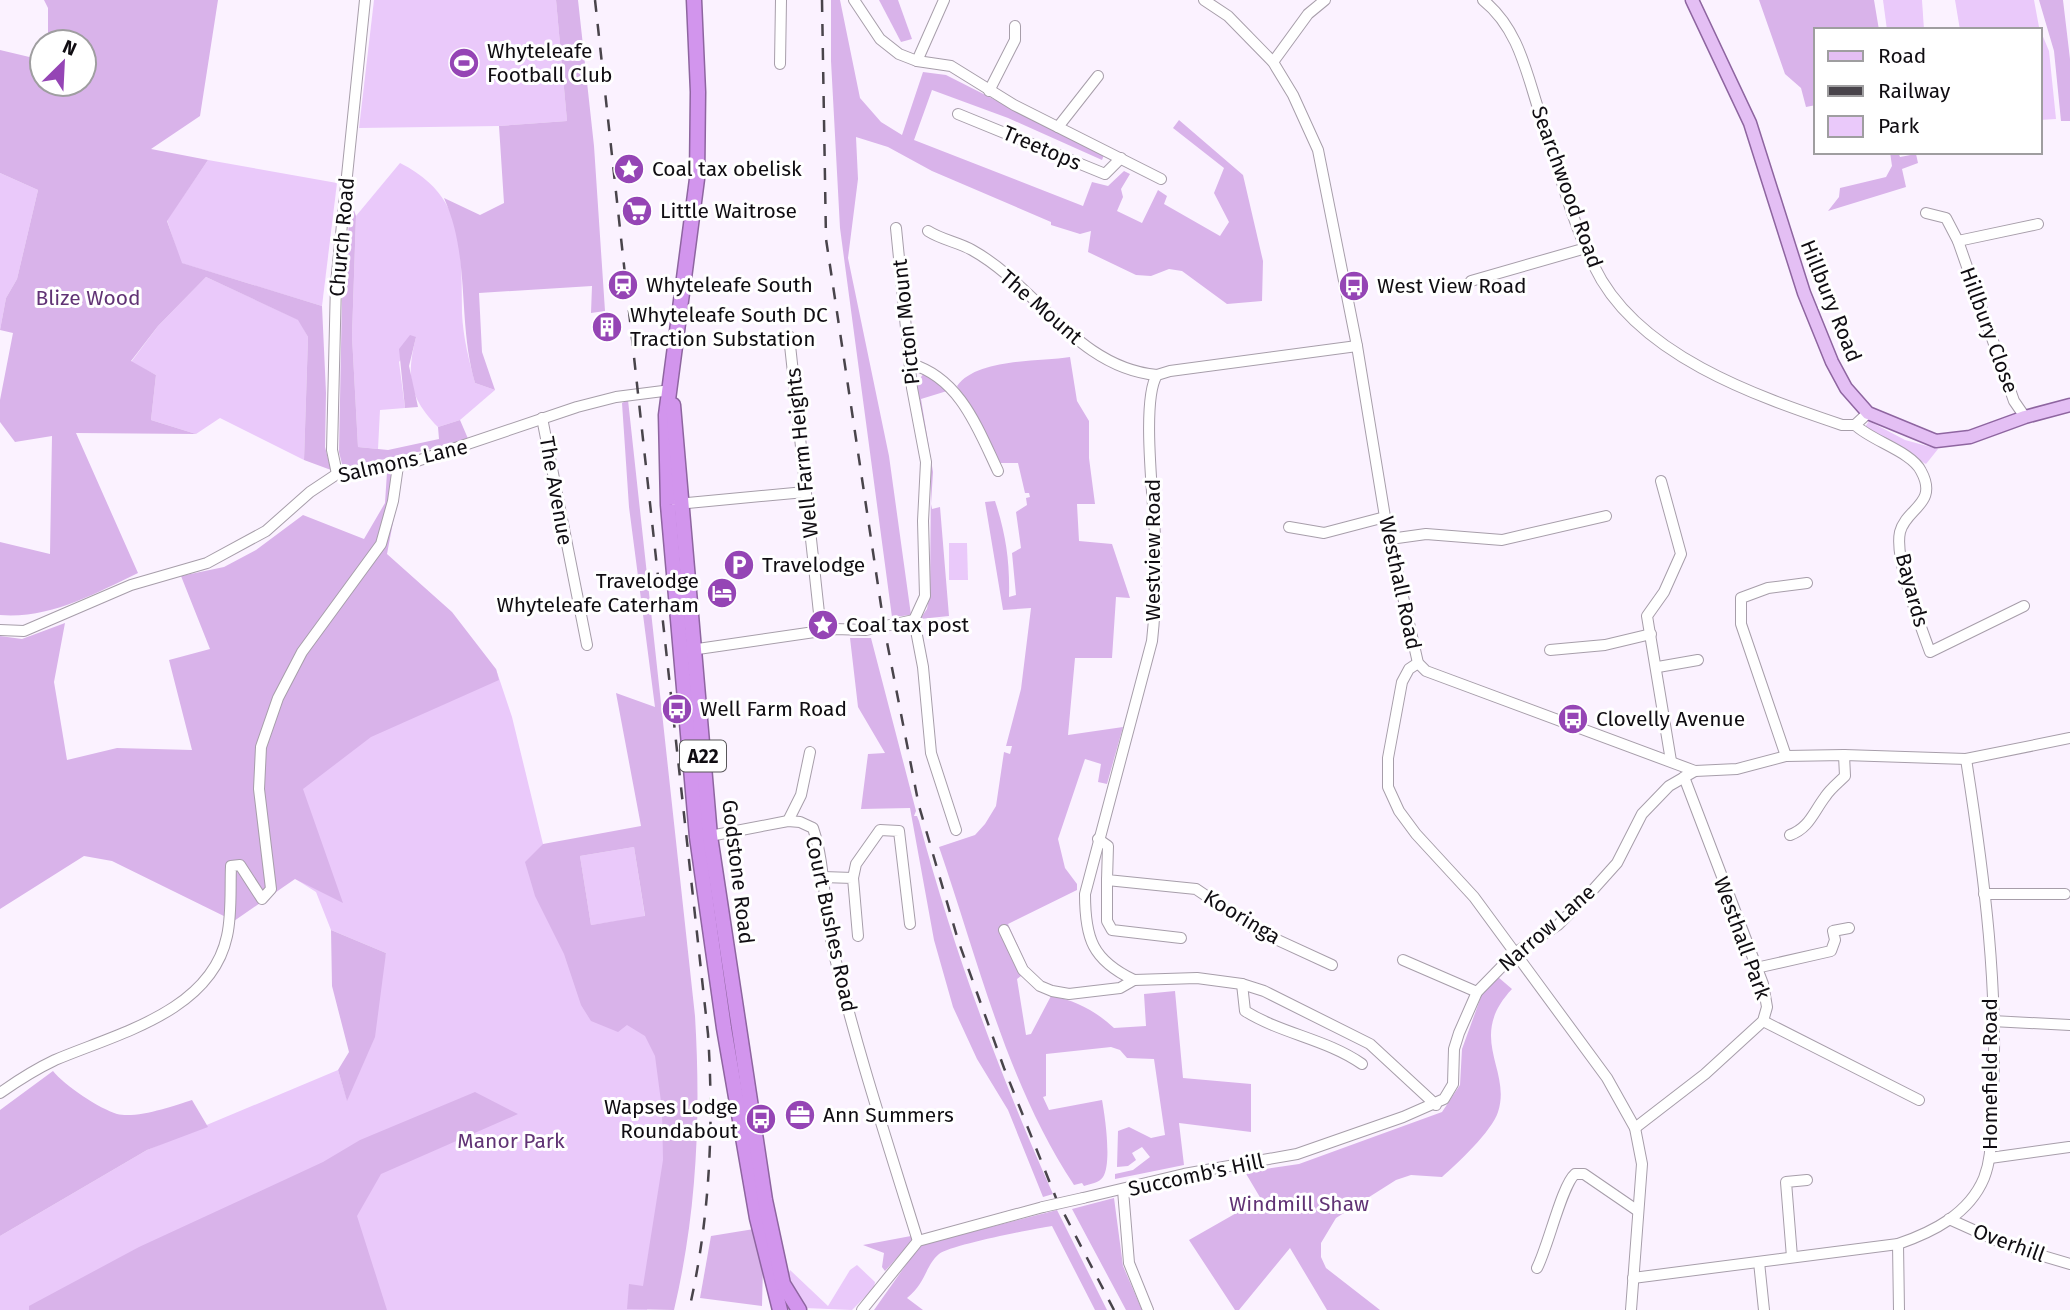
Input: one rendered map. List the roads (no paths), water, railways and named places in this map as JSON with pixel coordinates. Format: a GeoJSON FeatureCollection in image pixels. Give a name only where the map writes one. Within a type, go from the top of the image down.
{"type":"FeatureCollection","features":[{"type":"Feature","properties":{"kind":"highway","name":"Godstone Road"},"geometry":{"type":"LineString","coordinates":[[694,0],[698,92],[697,179],[671,390],[674,504],[687,651],[697,837],[722,963],[780,1310]]}},
{"type":"Feature","properties":{"kind":"highway","name":"Godstone Road"},"geometry":{"type":"LineString","coordinates":[[687,651],[710,836],[722,963]]}},
{"type":"Feature","properties":{"kind":"highway","name":"Godstone Road"},"geometry":{"type":"LineString","coordinates":[[763,1218],[783,1284],[799,1310]]}},
{"type":"Feature","properties":{"kind":"main road","name":"Hillbury Road"},"geometry":{"type":"LineString","coordinates":[[1692,0],[1750,122],[1804,293],[1832,362],[1846,388],[1868,412],[1936,441],[1970,437],[2025,417],[2070,405]]}},
{"type":"Feature","properties":{"kind":"street","name":"Church Road"},"geometry":{"type":"LineString","coordinates":[[337,474],[332,450],[336,283],[365,0]]}},
{"type":"Feature","properties":{"kind":"street"},"geometry":{"type":"LineString","coordinates":[[780,64],[781,0]]}},
{"type":"Feature","properties":{"kind":"street"},"geometry":{"type":"LineString","coordinates":[[854,0],[880,39],[899,54],[918,61],[951,66],[989,90],[1161,179]]}},
{"type":"Feature","properties":{"kind":"street"},"geometry":{"type":"LineString","coordinates":[[918,61],[944,0]]}},
{"type":"Feature","properties":{"kind":"street","name":"Westhall Road"},"geometry":{"type":"LineString","coordinates":[[1204,0],[1228,16],[1273,62],[1302,113],[1318,150],[1357,346],[1385,517],[1418,663],[1426,671],[1493,699],[1695,771],[1737,769],[1786,756],[1844,755],[1966,760],[2070,738]]}},
{"type":"Feature","properties":{"kind":"street"},"geometry":{"type":"LineString","coordinates":[[1273,62],[1308,14],[1325,0]]}},
{"type":"Feature","properties":{"kind":"street","name":"Searchwood Road"},"geometry":{"type":"LineString","coordinates":[[1483,0],[1513,33],[1594,268],[1625,311],[1683,357],[1759,398],[1842,425],[1855,425]]}},
{"type":"Feature","properties":{"kind":"street"},"geometry":{"type":"LineString","coordinates":[[989,90],[1015,40],[1014,26]]}},
{"type":"Feature","properties":{"kind":"street"},"geometry":{"type":"LineString","coordinates":[[1058,127],[1097,76]]}},
{"type":"Feature","properties":{"kind":"street","name":"Treetops"},"geometry":{"type":"LineString","coordinates":[[958,114],[1105,174],[1121,158]]}},
{"type":"Feature","properties":{"kind":"street","name":"Hillbury Close"},"geometry":{"type":"LineString","coordinates":[[1926,213],[1946,218],[1958,241],[2014,401],[2025,417]]}},
{"type":"Feature","properties":{"kind":"street","name":"Hillbury Close"},"geometry":{"type":"LineString","coordinates":[[1958,241],[2038,224]]}},
{"type":"Feature","properties":{"kind":"street","name":"Picton Mount"},"geometry":{"type":"LineString","coordinates":[[896,228],[917,416],[926,462],[923,521],[925,596],[914,620]]}},
{"type":"Feature","properties":{"kind":"street","name":"The Mount"},"geometry":{"type":"LineString","coordinates":[[928,231],[944,241],[971,249],[1036,298],[1050,317],[1107,360],[1157,375]]}},
{"type":"Feature","properties":{"kind":"street"},"geometry":{"type":"LineString","coordinates":[[1471,281],[1586,248]]}},
{"type":"Feature","properties":{"kind":"street","name":"Well Farm Heights"},"geometry":{"type":"LineString","coordinates":[[789,336],[819,613]]}},
{"type":"Feature","properties":{"kind":"street"},"geometry":{"type":"LineString","coordinates":[[1157,375],[1357,346]]}},
{"type":"Feature","properties":{"kind":"street"},"geometry":{"type":"LineString","coordinates":[[911,364],[927,368],[950,387],[968,410],[998,471]]}},
{"type":"Feature","properties":{"kind":"street","name":"Westview Road"},"geometry":{"type":"LineString","coordinates":[[1135,980],[1098,953],[1087,936],[1085,894],[1152,641],[1156,606],[1150,401],[1157,375]]}},
{"type":"Feature","properties":{"kind":"street","name":"Salmons Lane"},"geometry":{"type":"LineString","coordinates":[[0,630],[24,631],[131,585],[207,563],[265,531],[323,481],[337,474],[398,466],[478,443],[542,418],[616,397],[671,390]]}},
{"type":"Feature","properties":{"kind":"street"},"geometry":{"type":"LineString","coordinates":[[1855,425],[1868,412]]}},
{"type":"Feature","properties":{"kind":"street","name":"The Avenue"},"geometry":{"type":"LineString","coordinates":[[542,418],[587,645]]}},
{"type":"Feature","properties":{"kind":"street","name":"Bayards"},"geometry":{"type":"LineString","coordinates":[[1855,425],[1865,435],[1910,458],[1921,469],[1926,484],[1925,499],[1900,531],[1900,547],[1904,575],[1930,652],[2024,606]]}},
{"type":"Feature","properties":{"kind":"street"},"geometry":{"type":"LineString","coordinates":[[0,1093],[53,1061],[167,1011],[198,986],[216,964],[227,936],[231,866],[240,866],[262,899],[271,889],[259,789],[261,747],[278,698],[302,652],[381,544],[393,501],[398,466]]}},
{"type":"Feature","properties":{"kind":"street"},"geometry":{"type":"LineString","coordinates":[[1661,481],[1681,554],[1664,592],[1647,616],[1658,667],[1671,761]]}},
{"type":"Feature","properties":{"kind":"street"},"geometry":{"type":"LineString","coordinates":[[674,504],[805,492]]}},
{"type":"Feature","properties":{"kind":"street"},"geometry":{"type":"LineString","coordinates":[[1390,539],[1426,534],[1502,540],[1606,516]]}},
{"type":"Feature","properties":{"kind":"street"},"geometry":{"type":"LineString","coordinates":[[1289,527],[1324,533],[1385,517]]}},
{"type":"Feature","properties":{"kind":"street"},"geometry":{"type":"LineString","coordinates":[[1786,756],[1741,624],[1741,598],[1768,588],[1807,583]]}},
{"type":"Feature","properties":{"kind":"street"},"geometry":{"type":"LineString","coordinates":[[687,651],[835,629],[866,630],[914,620],[923,667],[931,753],[944,801],[956,830]]}},
{"type":"Feature","properties":{"kind":"street"},"geometry":{"type":"LineString","coordinates":[[1550,650],[1605,645],[1651,634]]}},
{"type":"Feature","properties":{"kind":"street"},"geometry":{"type":"LineString","coordinates":[[1658,667],[1698,660]]}},
{"type":"Feature","properties":{"kind":"street"},"geometry":{"type":"LineString","coordinates":[[1418,663],[1409,669],[1402,682],[1388,758],[1388,787],[1399,811],[1416,834],[1449,868],[1516,952],[1530,977],[1607,1078],[1635,1128],[1642,1164],[1631,1310]]}},
{"type":"Feature","properties":{"kind":"street"},"geometry":{"type":"LineString","coordinates":[[788,821],[802,795],[810,752]]}},
{"type":"Feature","properties":{"kind":"street"},"geometry":{"type":"LineString","coordinates":[[1790,835],[1801,831],[1827,794],[1845,776],[1844,755]]}},
{"type":"Feature","properties":{"kind":"street","name":"Homefield Road"},"geometry":{"type":"LineString","coordinates":[[1633,1278],[1898,1244],[1933,1232],[1976,1190],[1990,1158],[1994,1077],[1993,1021],[1984,894],[1966,760]]}},
{"type":"Feature","properties":{"kind":"street","name":"Narrow Lane"},"geometry":{"type":"LineString","coordinates":[[1477,992],[1516,952],[1558,925],[1617,863],[1642,814],[1669,786],[1695,771]]}},
{"type":"Feature","properties":{"kind":"street","name":"Westhall Park"},"geometry":{"type":"LineString","coordinates":[[1635,1128],[1705,1074],[1763,1021],[1767,1007],[1756,968],[1684,777]]}},
{"type":"Feature","properties":{"kind":"street","name":"Court Bushes Road"},"geometry":{"type":"LineString","coordinates":[[710,836],[788,821],[800,822],[813,828],[832,945],[852,1025],[918,1241]]}},
{"type":"Feature","properties":{"kind":"street"},"geometry":{"type":"LineString","coordinates":[[858,936],[853,878],[856,864],[880,830],[899,831],[910,924]]}},
{"type":"Feature","properties":{"kind":"street"},"geometry":{"type":"LineString","coordinates":[[1098,839],[1108,846],[1107,921],[1112,930],[1181,938]]}},
{"type":"Feature","properties":{"kind":"street"},"geometry":{"type":"LineString","coordinates":[[823,877],[853,878]]}},
{"type":"Feature","properties":{"kind":"street","name":"Kooringa"},"geometry":{"type":"LineString","coordinates":[[1107,880],[1196,889],[1258,931],[1332,965]]}},
{"type":"Feature","properties":{"kind":"street"},"geometry":{"type":"LineString","coordinates":[[1984,894],[2066,894]]}},
{"type":"Feature","properties":{"kind":"street"},"geometry":{"type":"LineString","coordinates":[[1756,968],[1831,950],[1835,940],[1833,931],[1849,928]]}},
{"type":"Feature","properties":{"kind":"street"},"geometry":{"type":"LineString","coordinates":[[1004,930],[1023,970],[1040,986],[1052,991],[1069,994],[1120,988],[1135,980],[1197,978],[1242,984],[1288,1002],[1370,1044],[1436,1105],[1444,1099],[1453,1084],[1454,1049],[1477,992],[1403,960]]}},
{"type":"Feature","properties":{"kind":"street"},"geometry":{"type":"LineString","coordinates":[[1242,984],[1245,1011],[1292,1032],[1315,1038],[1362,1064]]}},
{"type":"Feature","properties":{"kind":"street"},"geometry":{"type":"LineString","coordinates":[[1763,1021],[1919,1100]]}},
{"type":"Feature","properties":{"kind":"street"},"geometry":{"type":"LineString","coordinates":[[1993,1021],[2070,1025]]}},
{"type":"Feature","properties":{"kind":"street","name":"Succomb's Hill"},"geometry":{"type":"LineString","coordinates":[[918,1241],[1042,1207],[1184,1174],[1297,1154],[1436,1105]]}},
{"type":"Feature","properties":{"kind":"street"},"geometry":{"type":"LineString","coordinates":[[1990,1158],[2068,1147]]}},
{"type":"Feature","properties":{"kind":"street"},"geometry":{"type":"LineString","coordinates":[[1537,1268],[1549,1245],[1563,1191],[1576,1174],[1584,1174],[1638,1211]]}},
{"type":"Feature","properties":{"kind":"street"},"geometry":{"type":"LineString","coordinates":[[1793,1257],[1786,1182],[1807,1180]]}},
{"type":"Feature","properties":{"kind":"street"},"geometry":{"type":"LineString","coordinates":[[1123,1190],[1129,1263],[1147,1310]]}},
{"type":"Feature","properties":{"kind":"street","name":"Overhill"},"geometry":{"type":"LineString","coordinates":[[1949,1219],[2009,1246],[2070,1264]]}},
{"type":"Feature","properties":{"kind":"street"},"geometry":{"type":"LineString","coordinates":[[862,1310],[918,1241]]}},
{"type":"Feature","properties":{"kind":"street"},"geometry":{"type":"LineString","coordinates":[[1898,1244],[1899,1310]]}},
{"type":"Feature","properties":{"kind":"street"},"geometry":{"type":"LineString","coordinates":[[1759,1262],[1764,1310]]}},
{"type":"Feature","properties":{"kind":"railway"},"geometry":{"type":"LineString","coordinates":[[595,0],[708,1034],[711,1103],[709,1172],[702,1241],[689,1310]]}},
{"type":"Feature","properties":{"kind":"railway"},"geometry":{"type":"LineString","coordinates":[[822,0],[826,239],[885,632],[919,806],[958,940],[1004,1068],[1056,1198],[1114,1310]]}},
{"type":"Feature","properties":{"kind":"place","name":"Whyteleafe Football Club"},"geometry":{"type":"Point","coordinates":[464,63]}},
{"type":"Feature","properties":{"kind":"place","name":"Coal tax obelisk"},"geometry":{"type":"Point","coordinates":[629,169]}},
{"type":"Feature","properties":{"kind":"place","name":"Little Waitrose"},"geometry":{"type":"Point","coordinates":[637,211]}},
{"type":"Feature","properties":{"kind":"place","name":"Whyteleafe South"},"geometry":{"type":"Point","coordinates":[623,285]}},
{"type":"Feature","properties":{"kind":"place","name":"West View Road"},"geometry":{"type":"Point","coordinates":[1354,286]}},
{"type":"Feature","properties":{"kind":"place","name":"Whyteleafe South DC Traction Substation"},"geometry":{"type":"Point","coordinates":[607,327]}},
{"type":"Feature","properties":{"kind":"place","name":"Travelodge"},"geometry":{"type":"Point","coordinates":[739,565]}},
{"type":"Feature","properties":{"kind":"place","name":"Travelodge Whyteleafe Caterham"},"geometry":{"type":"Point","coordinates":[722,593]}},
{"type":"Feature","properties":{"kind":"place","name":"Coal tax post"},"geometry":{"type":"Point","coordinates":[823,625]}},
{"type":"Feature","properties":{"kind":"place","name":"Well Farm Road"},"geometry":{"type":"Point","coordinates":[677,709]}},
{"type":"Feature","properties":{"kind":"place","name":"Clovelly Avenue"},"geometry":{"type":"Point","coordinates":[1573,719]}},
{"type":"Feature","properties":{"kind":"place","name":"Ann Summers"},"geometry":{"type":"Point","coordinates":[800,1115]}},
{"type":"Feature","properties":{"kind":"place","name":"Wapses Lodge Roundabout"},"geometry":{"type":"Point","coordinates":[761,1119]}},
{"type":"Feature","properties":{"kind":"park label","name":"Blize Wood"},"geometry":{"type":"Point","coordinates":[88,298]}},
{"type":"Feature","properties":{"kind":"park label","name":"Manor Park"},"geometry":{"type":"Point","coordinates":[511,1141]}},
{"type":"Feature","properties":{"kind":"park label","name":"Windmill Shaw"},"geometry":{"type":"Point","coordinates":[1299,1204]}}]}
